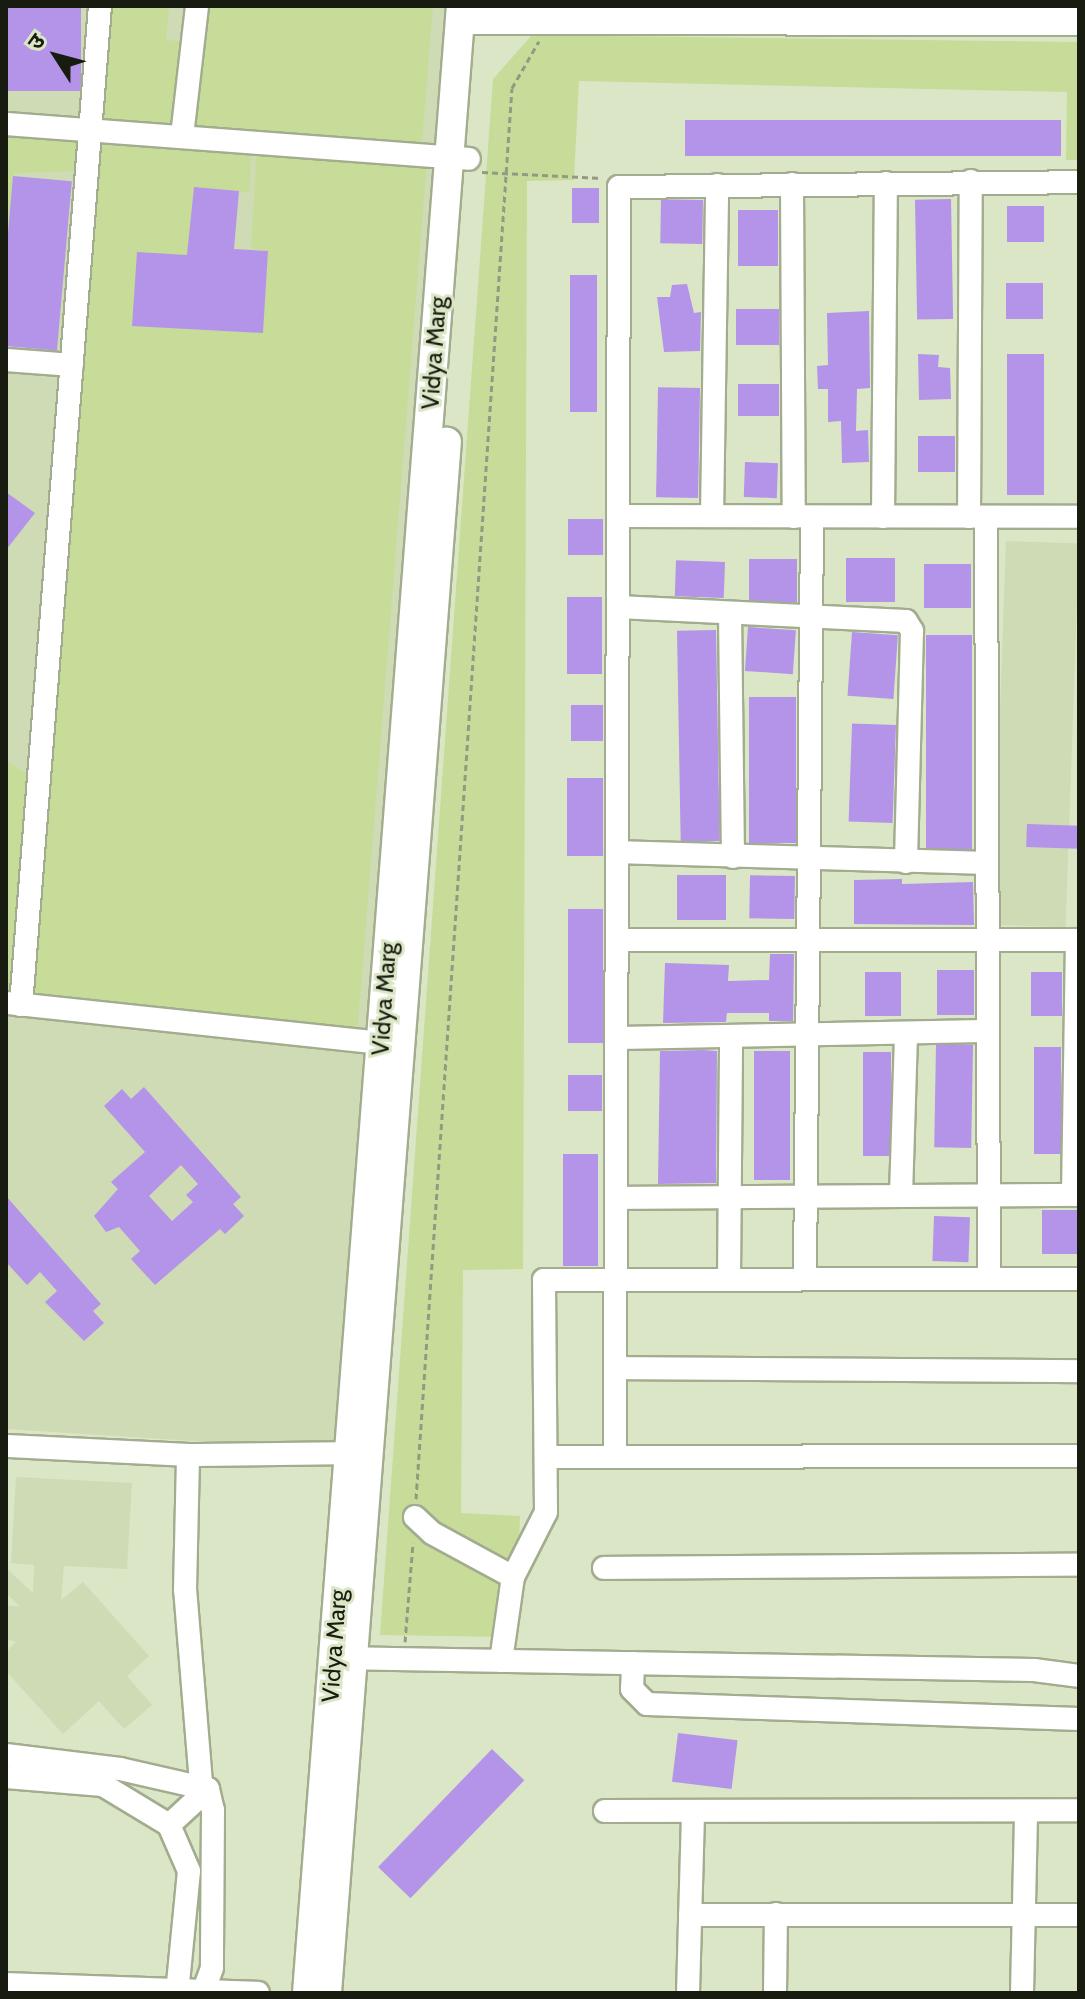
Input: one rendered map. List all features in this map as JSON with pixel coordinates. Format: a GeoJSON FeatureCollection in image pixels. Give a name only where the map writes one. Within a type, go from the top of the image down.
{"type":"FeatureCollection","features":[{"type":"Feature","properties":{"kind":"main road"},"geometry":{"type":"LineString","coordinates":[[470,13],[551,20],[1079,21]]}},
{"type":"Feature","properties":{"kind":"main road","name":"Vidya Marg"},"geometry":{"type":"LineString","coordinates":[[307,1993],[343,1658],[462,163],[470,13]]}},
{"type":"Feature","properties":{"kind":"main road","name":"Vidya Marg"},"geometry":{"type":"LineString","coordinates":[[327,1993],[349,1453],[380,1043],[462,163]]}},
{"type":"Feature","properties":{"kind":"street"},"geometry":{"type":"LineString","coordinates":[[100,6],[88,128],[72,365],[14,1004],[380,1043]]}},
{"type":"Feature","properties":{"kind":"street"},"geometry":{"type":"LineString","coordinates":[[182,136],[197,6]]}},
{"type":"Feature","properties":{"kind":"street"},"geometry":{"type":"LineString","coordinates":[[6,124],[182,136],[462,163]]}},
{"type":"Feature","properties":{"kind":"street"},"geometry":{"type":"LineString","coordinates":[[971,181],[986,863],[989,1279]]}},
{"type":"Feature","properties":{"kind":"street"},"geometry":{"type":"LineString","coordinates":[[615,1457],[619,187],[1079,182]]}},
{"type":"Feature","properties":{"kind":"street"},"geometry":{"type":"LineString","coordinates":[[883,517],[886,183]]}},
{"type":"Feature","properties":{"kind":"street"},"geometry":{"type":"LineString","coordinates":[[792,184],[803,517],[811,618],[811,940],[805,1278]]}},
{"type":"Feature","properties":{"kind":"street"},"geometry":{"type":"LineString","coordinates":[[712,516],[717,185]]}},
{"type":"Feature","properties":{"kind":"street"},"geometry":{"type":"LineString","coordinates":[[6,360],[72,365]]}},
{"type":"Feature","properties":{"kind":"street"},"geometry":{"type":"LineString","coordinates":[[618,516],[1079,517]]}},
{"type":"Feature","properties":{"kind":"street"},"geometry":{"type":"LineString","coordinates":[[618,607],[910,625],[906,862]]}},
{"type":"Feature","properties":{"kind":"street"},"geometry":{"type":"LineString","coordinates":[[730,613],[733,857]]}},
{"type":"Feature","properties":{"kind":"street"},"geometry":{"type":"LineString","coordinates":[[617,852],[986,863]]}},
{"type":"Feature","properties":{"kind":"street"},"geometry":{"type":"LineString","coordinates":[[616,1198],[1076,1195],[1078,940],[617,940]]}},
{"type":"Feature","properties":{"kind":"street"},"geometry":{"type":"LineString","coordinates":[[617,1038],[986,1031]]}},
{"type":"Feature","properties":{"kind":"street"},"geometry":{"type":"LineString","coordinates":[[901,1195],[906,1033]]}},
{"type":"Feature","properties":{"kind":"street"},"geometry":{"type":"LineString","coordinates":[[729,1278],[727,1197],[731,1036]]}},
{"type":"Feature","properties":{"kind":"street"},"geometry":{"type":"LineString","coordinates":[[501,1661],[513,1577],[546,1512],[544,1280],[1079,1279]]}},
{"type":"Feature","properties":{"kind":"street"},"geometry":{"type":"LineString","coordinates":[[616,1368],[1079,1371]]}},
{"type":"Feature","properties":{"kind":"street"},"geometry":{"type":"LineString","coordinates":[[6,1446],[188,1455],[220,1451],[349,1453]]}},
{"type":"Feature","properties":{"kind":"street"},"geometry":{"type":"LineString","coordinates":[[188,1455],[185,1590],[204,1786],[213,1810],[212,1968],[203,1992]]}},
{"type":"Feature","properties":{"kind":"street"},"geometry":{"type":"LineString","coordinates":[[546,1457],[1079,1456]]}},
{"type":"Feature","properties":{"kind":"street"},"geometry":{"type":"LineString","coordinates":[[415,1517],[432,1533],[513,1577]]}},
{"type":"Feature","properties":{"kind":"street"},"geometry":{"type":"LineString","coordinates":[[604,1568],[1079,1565]]}},
{"type":"Feature","properties":{"kind":"street"},"geometry":{"type":"LineString","coordinates":[[343,1658],[1034,1670],[1079,1676]]}},
{"type":"Feature","properties":{"kind":"street"},"geometry":{"type":"LineString","coordinates":[[633,1663],[632,1689],[647,1704],[1079,1719]]}},
{"type":"Feature","properties":{"kind":"street"},"geometry":{"type":"LineString","coordinates":[[6,1755],[120,1769],[204,1786]]}},
{"type":"Feature","properties":{"kind":"street"},"geometry":{"type":"LineString","coordinates":[[103,1785],[120,1769]]}},
{"type":"Feature","properties":{"kind":"street"},"geometry":{"type":"LineString","coordinates":[[6,1777],[103,1785],[169,1825],[189,1871],[176,1991]]}},
{"type":"Feature","properties":{"kind":"street"},"geometry":{"type":"LineString","coordinates":[[169,1825],[204,1786]]}},
{"type":"Feature","properties":{"kind":"street"},"geometry":{"type":"LineString","coordinates":[[605,1811],[1079,1810]]}},
{"type":"Feature","properties":{"kind":"street"},"geometry":{"type":"LineString","coordinates":[[688,1993],[693,1811]]}},
{"type":"Feature","properties":{"kind":"street"},"geometry":{"type":"LineString","coordinates":[[1022,1993],[1026,1811]]}},
{"type":"Feature","properties":{"kind":"street"},"geometry":{"type":"LineString","coordinates":[[775,1993],[776,1914]]}},
{"type":"Feature","properties":{"kind":"street"},"geometry":{"type":"LineString","coordinates":[[690,1915],[1079,1915]]}},
{"type":"Feature","properties":{"kind":"street"},"geometry":{"type":"LineString","coordinates":[[21,1987],[258,1993]]}},
{"type":"Feature","properties":{"kind":"path"},"geometry":{"type":"LineString","coordinates":[[404,1659],[512,88],[551,20]]}},
{"type":"Feature","properties":{"kind":"path"},"geometry":{"type":"LineString","coordinates":[[462,163],[507,173],[601,177],[619,187]]}},
{"type":"Feature","properties":{"kind":"shaded area"},"geometry":{"type":"Polygon","coordinates":[[[6,6],[461,6],[334,1450],[6,1429],[6,6]]]}},
{"type":"Feature","properties":{"kind":"shaded area"},"geometry":{"type":"Polygon","coordinates":[[[1006,541],[1079,544],[1066,927],[993,925],[1006,541]]]}},
{"type":"Feature","properties":{"kind":"shaded area"},"geometry":{"type":"Polygon","coordinates":[[[16,1477],[132,1483],[127,1569],[64,1566],[61,1600],[83,1582],[149,1656],[127,1676],[152,1705],[124,1729],[99,1701],[63,1734],[6,1671],[6,1652],[16,1642],[6,1639],[6,1605],[20,1607],[6,1593],[6,1568],[33,1593],[34,1565],[11,1563],[16,1477]]]}},
{"type":"Feature","properties":{"kind":"green space"},"geometry":{"type":"Polygon","coordinates":[[[105,6],[169,6],[166,40],[186,42],[179,131],[99,122],[105,6]]]}},
{"type":"Feature","properties":{"kind":"green space"},"geometry":{"type":"Polygon","coordinates":[[[202,6],[433,6],[421,152],[186,133],[202,6]]]}},
{"type":"Feature","properties":{"kind":"green space"},"geometry":{"type":"Polygon","coordinates":[[[532,35],[1079,42],[1079,160],[1066,160],[1067,92],[579,81],[574,180],[527,181],[523,1269],[463,1270],[461,1513],[520,1516],[516,1637],[380,1635],[493,79],[532,35]]]}},
{"type":"Feature","properties":{"kind":"green space"},"geometry":{"type":"Polygon","coordinates":[[[6,131],[76,139],[79,171],[14,173],[6,263],[6,131]]]}},
{"type":"Feature","properties":{"kind":"green space"},"geometry":{"type":"Polygon","coordinates":[[[93,131],[252,144],[249,192],[194,187],[182,329],[263,333],[268,251],[251,249],[257,144],[427,159],[357,1036],[23,1002],[93,131]]]}},
{"type":"Feature","properties":{"kind":"green space"},"geometry":{"type":"Polygon","coordinates":[[[6,761],[37,780],[21,1002],[6,1000],[6,761]]]}},
{"type":"Feature","properties":{"kind":"building"},"geometry":{"type":"Polygon","coordinates":[[[6,6],[81,6],[81,91],[6,91],[6,6]]]}},
{"type":"Feature","properties":{"kind":"building"},"geometry":{"type":"Polygon","coordinates":[[[685,120],[1061,120],[1061,156],[685,156],[685,120]]]}},
{"type":"Feature","properties":{"kind":"building"},"geometry":{"type":"Polygon","coordinates":[[[13,176],[72,181],[57,350],[6,346],[6,256],[13,176]]]}},
{"type":"Feature","properties":{"kind":"building"},"geometry":{"type":"Polygon","coordinates":[[[194,187],[239,191],[234,249],[268,251],[263,333],[132,326],[137,252],[187,255],[194,187]]]}},
{"type":"Feature","properties":{"kind":"building"},"geometry":{"type":"Polygon","coordinates":[[[572,188],[599,188],[599,223],[572,223],[572,188]]]}},
{"type":"Feature","properties":{"kind":"building"},"geometry":{"type":"Polygon","coordinates":[[[661,199],[703,200],[702,244],[660,243],[661,199]]]}},
{"type":"Feature","properties":{"kind":"building"},"geometry":{"type":"Polygon","coordinates":[[[951,199],[953,319],[917,320],[915,200],[951,199]]]}},
{"type":"Feature","properties":{"kind":"building"},"geometry":{"type":"Polygon","coordinates":[[[1007,206],[1044,206],[1044,242],[1007,242],[1007,206]]]}},
{"type":"Feature","properties":{"kind":"building"},"geometry":{"type":"Polygon","coordinates":[[[738,210],[778,210],[778,266],[738,266],[738,210]]]}},
{"type":"Feature","properties":{"kind":"building"},"geometry":{"type":"Polygon","coordinates":[[[570,275],[597,275],[597,412],[570,412],[570,275]]]}},
{"type":"Feature","properties":{"kind":"building"},"geometry":{"type":"Polygon","coordinates":[[[1006,283],[1043,283],[1043,319],[1006,319],[1006,283]]]}},
{"type":"Feature","properties":{"kind":"building"},"geometry":{"type":"Polygon","coordinates":[[[687,284],[694,313],[701,312],[700,351],[664,352],[657,297],[670,297],[672,285],[687,284]]]}},
{"type":"Feature","properties":{"kind":"building"},"geometry":{"type":"Polygon","coordinates":[[[736,309],[779,309],[779,345],[736,345],[736,309]]]}},
{"type":"Feature","properties":{"kind":"building"},"geometry":{"type":"Polygon","coordinates":[[[869,311],[870,388],[857,389],[856,431],[868,430],[869,462],[842,463],[841,421],[828,422],[828,389],[818,389],[817,366],[828,365],[827,313],[869,311]]]}},
{"type":"Feature","properties":{"kind":"building"},"geometry":{"type":"Polygon","coordinates":[[[918,354],[939,355],[938,367],[950,368],[951,399],[919,400],[918,354]]]}},
{"type":"Feature","properties":{"kind":"building"},"geometry":{"type":"Polygon","coordinates":[[[1007,354],[1044,354],[1044,495],[1007,495],[1007,354]]]}},
{"type":"Feature","properties":{"kind":"building"},"geometry":{"type":"Polygon","coordinates":[[[738,384],[779,384],[779,416],[738,416],[738,384]]]}},
{"type":"Feature","properties":{"kind":"building"},"geometry":{"type":"Polygon","coordinates":[[[658,387],[700,388],[698,498],[656,497],[658,387]]]}},
{"type":"Feature","properties":{"kind":"building"},"geometry":{"type":"Polygon","coordinates":[[[918,436],[955,436],[955,472],[918,472],[918,436]]]}},
{"type":"Feature","properties":{"kind":"building"},"geometry":{"type":"Polygon","coordinates":[[[745,462],[778,463],[777,498],[744,497],[745,462]]]}},
{"type":"Feature","properties":{"kind":"building"},"geometry":{"type":"Polygon","coordinates":[[[6,492],[35,513],[6,550],[6,492]]]}},
{"type":"Feature","properties":{"kind":"building"},"geometry":{"type":"Polygon","coordinates":[[[568,519],[603,519],[603,555],[568,555],[568,519]]]}},
{"type":"Feature","properties":{"kind":"building"},"geometry":{"type":"Polygon","coordinates":[[[846,558],[895,558],[895,602],[846,602],[846,558]]]}},
{"type":"Feature","properties":{"kind":"building"},"geometry":{"type":"Polygon","coordinates":[[[749,559],[797,559],[797,602],[749,602],[749,559]]]}},
{"type":"Feature","properties":{"kind":"building"},"geometry":{"type":"Polygon","coordinates":[[[676,560],[725,562],[724,598],[675,596],[676,560]]]}},
{"type":"Feature","properties":{"kind":"building"},"geometry":{"type":"Polygon","coordinates":[[[924,564],[971,564],[971,608],[924,608],[924,564]]]}},
{"type":"Feature","properties":{"kind":"building"},"geometry":{"type":"Polygon","coordinates":[[[567,597],[602,597],[602,674],[567,674],[567,597]]]}},
{"type":"Feature","properties":{"kind":"building"},"geometry":{"type":"Polygon","coordinates":[[[748,627],[796,630],[793,674],[745,671],[748,627]]]}},
{"type":"Feature","properties":{"kind":"building"},"geometry":{"type":"Polygon","coordinates":[[[716,630],[720,841],[681,842],[677,631],[716,630]]]}},
{"type":"Feature","properties":{"kind":"building"},"geometry":{"type":"Polygon","coordinates":[[[852,632],[898,635],[893,699],[848,696],[852,632]]]}},
{"type":"Feature","properties":{"kind":"building"},"geometry":{"type":"Polygon","coordinates":[[[926,635],[972,635],[972,849],[926,849],[926,635]]]}},
{"type":"Feature","properties":{"kind":"building"},"geometry":{"type":"Polygon","coordinates":[[[749,697],[796,697],[796,843],[749,843],[749,697]]]}},
{"type":"Feature","properties":{"kind":"building"},"geometry":{"type":"Polygon","coordinates":[[[571,705],[603,705],[603,741],[571,741],[571,705]]]}},
{"type":"Feature","properties":{"kind":"building"},"geometry":{"type":"Polygon","coordinates":[[[852,723],[896,725],[893,823],[849,821],[852,723]]]}},
{"type":"Feature","properties":{"kind":"building"},"geometry":{"type":"Polygon","coordinates":[[[567,778],[603,778],[603,856],[567,856],[567,778]]]}},
{"type":"Feature","properties":{"kind":"building"},"geometry":{"type":"Polygon","coordinates":[[[1027,824],[1079,826],[1078,849],[1026,847],[1027,824]]]}},
{"type":"Feature","properties":{"kind":"building"},"geometry":{"type":"Polygon","coordinates":[[[677,875],[726,875],[726,920],[677,920],[677,875]]]}},
{"type":"Feature","properties":{"kind":"building"},"geometry":{"type":"Polygon","coordinates":[[[750,875],[795,876],[794,919],[749,918],[750,875]]]}},
{"type":"Feature","properties":{"kind":"building"},"geometry":{"type":"Polygon","coordinates":[[[902,879],[902,884],[973,882],[974,925],[854,924],[854,880],[902,879]]]}},
{"type":"Feature","properties":{"kind":"building"},"geometry":{"type":"Polygon","coordinates":[[[568,909],[603,909],[603,1043],[568,1043],[568,909]]]}},
{"type":"Feature","properties":{"kind":"building"},"geometry":{"type":"Polygon","coordinates":[[[770,954],[794,954],[793,1021],[769,1021],[769,1013],[727,1013],[726,1022],[663,1023],[665,963],[729,965],[728,981],[769,980],[770,954]]]}},
{"type":"Feature","properties":{"kind":"building"},"geometry":{"type":"Polygon","coordinates":[[[937,970],[974,970],[974,1015],[937,1015],[937,970]]]}},
{"type":"Feature","properties":{"kind":"building"},"geometry":{"type":"Polygon","coordinates":[[[865,972],[901,972],[901,1016],[865,1016],[865,972]]]}},
{"type":"Feature","properties":{"kind":"building"},"geometry":{"type":"Polygon","coordinates":[[[1031,972],[1062,972],[1062,1016],[1031,1016],[1031,972]]]}},
{"type":"Feature","properties":{"kind":"building"},"geometry":{"type":"Polygon","coordinates":[[[936,1044],[973,1045],[971,1148],[934,1147],[936,1044]]]}},
{"type":"Feature","properties":{"kind":"building"},"geometry":{"type":"Polygon","coordinates":[[[1034,1047],[1061,1047],[1061,1154],[1034,1154],[1034,1047]]]}},
{"type":"Feature","properties":{"kind":"building"},"geometry":{"type":"Polygon","coordinates":[[[660,1051],[717,1051],[716,1183],[658,1184],[660,1051]]]}},
{"type":"Feature","properties":{"kind":"building"},"geometry":{"type":"Polygon","coordinates":[[[754,1051],[790,1051],[790,1180],[754,1180],[754,1051]]]}},
{"type":"Feature","properties":{"kind":"building"},"geometry":{"type":"Polygon","coordinates":[[[863,1052],[891,1052],[891,1156],[863,1156],[863,1052]]]}},
{"type":"Feature","properties":{"kind":"building"},"geometry":{"type":"Polygon","coordinates":[[[568,1075],[602,1075],[602,1111],[568,1111],[568,1075]]]}},
{"type":"Feature","properties":{"kind":"building"},"geometry":{"type":"Polygon","coordinates":[[[144,1087],[241,1197],[233,1204],[244,1216],[225,1234],[220,1229],[155,1285],[131,1259],[140,1251],[119,1227],[106,1232],[94,1216],[118,1189],[111,1182],[145,1152],[104,1106],[122,1089],[131,1099],[144,1087]],[[181,1165],[149,1196],[172,1221],[193,1202],[186,1195],[198,1184],[181,1165]]]}},
{"type":"Feature","properties":{"kind":"building"},"geometry":{"type":"Polygon","coordinates":[[[563,1154],[598,1154],[598,1266],[563,1266],[563,1154]]]}},
{"type":"Feature","properties":{"kind":"building"},"geometry":{"type":"Polygon","coordinates":[[[6,1196],[101,1304],[93,1311],[104,1323],[84,1341],[45,1302],[57,1291],[40,1272],[27,1285],[6,1262],[6,1196]]]}},
{"type":"Feature","properties":{"kind":"building"},"geometry":{"type":"Polygon","coordinates":[[[1042,1210],[1078,1210],[1078,1254],[1042,1254],[1042,1210]]]}},
{"type":"Feature","properties":{"kind":"building"},"geometry":{"type":"Polygon","coordinates":[[[934,1216],[970,1217],[968,1262],[932,1261],[934,1216]]]}},
{"type":"Feature","properties":{"kind":"building"},"geometry":{"type":"Polygon","coordinates":[[[678,1733],[738,1740],[732,1789],[672,1782],[678,1733]]]}},
{"type":"Feature","properties":{"kind":"building"},"geometry":{"type":"Polygon","coordinates":[[[492,1749],[524,1780],[410,1898],[378,1867],[492,1749]]]}}]}
